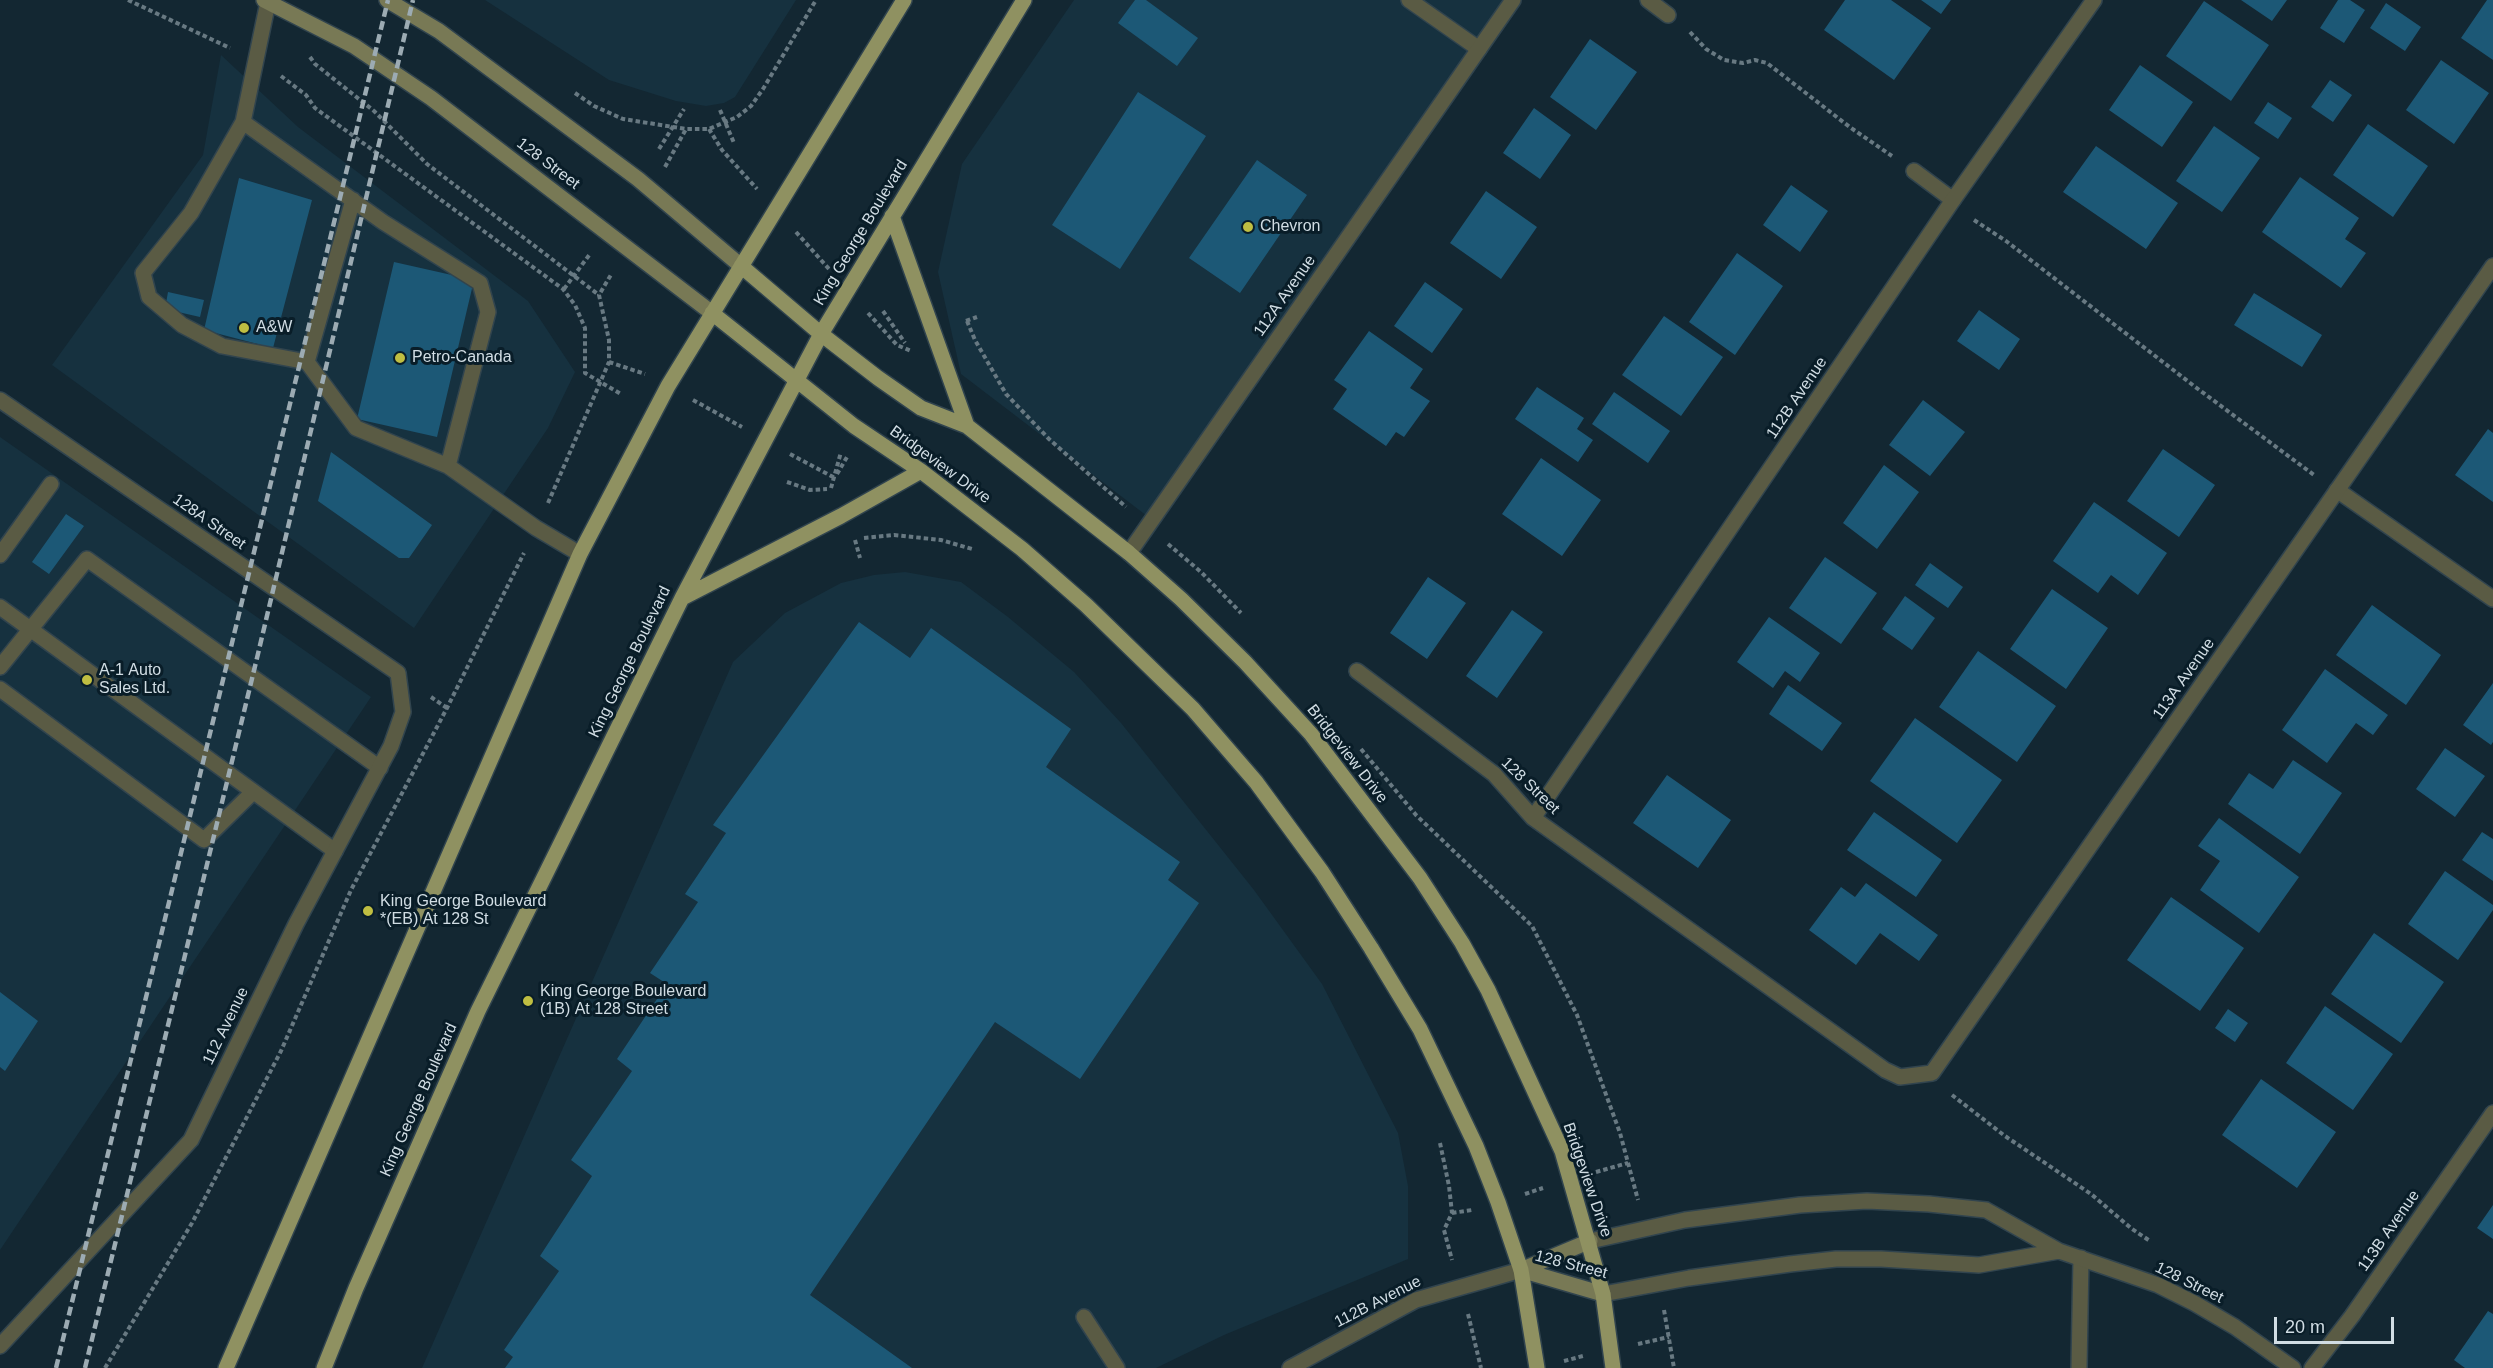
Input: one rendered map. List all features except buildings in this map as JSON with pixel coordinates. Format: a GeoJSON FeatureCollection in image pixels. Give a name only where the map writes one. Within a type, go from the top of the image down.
{"type":"FeatureCollection","features":[{"type":"Feature","properties":{"kind":"main road"},"geometry":{"type":"LineString","coordinates":[[387,0],[440,31],[645,184],[821,334]]}},
{"type":"Feature","properties":{"kind":"main road"},"geometry":{"type":"LineString","coordinates":[[226,1368],[580,554],[668,386],[904,0]]}},
{"type":"Feature","properties":{"kind":"main road","name":"King George Boulevard"},"geometry":{"type":"LineString","coordinates":[[324,1368],[356,1288],[478,1011],[682,598],[795,379],[1024,0]]}},
{"type":"Feature","properties":{"kind":"main road","name":"128 Street"},"geometry":{"type":"LineString","coordinates":[[266,1],[354,46],[431,98],[795,379]]}},
{"type":"Feature","properties":{"kind":"main road"},"geometry":{"type":"LineString","coordinates":[[892,216],[967,426]]}},
{"type":"Feature","properties":{"kind":"main road","name":"Bridgeview Drive"},"geometry":{"type":"LineString","coordinates":[[821,334],[921,408],[967,426],[1129,553],[1181,599],[1245,662],[1311,734],[1420,878],[1462,943],[1488,990],[1562,1151],[1604,1294],[1613,1368]]}},
{"type":"Feature","properties":{"kind":"main road","name":"Bridgeview Drive"},"geometry":{"type":"LineString","coordinates":[[795,379],[854,426],[921,471],[1022,549],[1086,604],[1193,710],[1256,782],[1322,872],[1420,1029],[1476,1146],[1498,1202],[1521,1270],[1537,1368]]}},
{"type":"Feature","properties":{"kind":"main road"},"geometry":{"type":"LineString","coordinates":[[682,598],[841,516],[921,471]]}},
{"type":"Feature","properties":{"kind":"main road","name":"128 Street"},"geometry":{"type":"LineString","coordinates":[[1521,1270],[1590,1241]]}},
{"type":"Feature","properties":{"kind":"main road","name":"128 Street"},"geometry":{"type":"LineString","coordinates":[[1521,1270],[1604,1294]]}},
{"type":"Feature","properties":{"kind":"street"},"geometry":{"type":"LineString","coordinates":[[1410,0],[1479,49]]}},
{"type":"Feature","properties":{"kind":"street","name":"112A Avenue"},"geometry":{"type":"LineString","coordinates":[[1129,553],[1513,0]]}},
{"type":"Feature","properties":{"kind":"street"},"geometry":{"type":"LineString","coordinates":[[1648,0],[1668,15]]}},
{"type":"Feature","properties":{"kind":"street","name":"112B Avenue"},"geometry":{"type":"LineString","coordinates":[[1533,818],[1953,200],[2094,0]]}},
{"type":"Feature","properties":{"kind":"street"},"geometry":{"type":"LineString","coordinates":[[266,1],[243,122],[191,213],[143,273],[149,297],[182,325],[222,346],[307,362],[356,428],[448,466],[536,528],[580,554]]}},
{"type":"Feature","properties":{"kind":"street"},"geometry":{"type":"LineString","coordinates":[[243,122],[353,200],[480,283],[488,312],[448,466]]}},
{"type":"Feature","properties":{"kind":"street"},"geometry":{"type":"LineString","coordinates":[[1914,171],[1953,200]]}},
{"type":"Feature","properties":{"kind":"street"},"geometry":{"type":"LineString","coordinates":[[307,362],[353,200]]}},
{"type":"Feature","properties":{"kind":"street","name":"113A Avenue"},"geometry":{"type":"LineString","coordinates":[[1885,1070],[1900,1077],[1932,1073],[2493,266]]}},
{"type":"Feature","properties":{"kind":"street","name":"128A Street"},"geometry":{"type":"LineString","coordinates":[[0,400],[398,674]]}},
{"type":"Feature","properties":{"kind":"street"},"geometry":{"type":"LineString","coordinates":[[0,555],[51,484]]}},
{"type":"Feature","properties":{"kind":"street"},"geometry":{"type":"LineString","coordinates":[[2337,490],[2493,599]]}},
{"type":"Feature","properties":{"kind":"street"},"geometry":{"type":"LineString","coordinates":[[0,667],[87,559],[380,768]]}},
{"type":"Feature","properties":{"kind":"street"},"geometry":{"type":"LineString","coordinates":[[0,607],[334,851]]}},
{"type":"Feature","properties":{"kind":"street","name":"128 Street"},"geometry":{"type":"LineString","coordinates":[[1357,671],[1494,774],[1533,818],[1885,1070]]}},
{"type":"Feature","properties":{"kind":"street","name":"112 Avenue"},"geometry":{"type":"LineString","coordinates":[[0,1346],[191,1140],[296,924],[391,747],[403,712],[398,674]]}},
{"type":"Feature","properties":{"kind":"street"},"geometry":{"type":"LineString","coordinates":[[0,689],[204,840],[253,792]]}},
{"type":"Feature","properties":{"kind":"street","name":"113B Avenue"},"geometry":{"type":"LineString","coordinates":[[2312,1368],[2352,1316],[2493,1113]]}},
{"type":"Feature","properties":{"kind":"street","name":"128 Street"},"geometry":{"type":"LineString","coordinates":[[1590,1241],[1685,1220],[1800,1205],[1867,1201],[1986,1210],[2059,1251],[2158,1285],[2194,1303],[2235,1327],[2293,1368]]}},
{"type":"Feature","properties":{"kind":"street","name":"128 Street"},"geometry":{"type":"LineString","coordinates":[[1604,1294],[1689,1278],[1790,1264],[1881,1259],[1979,1265],[2059,1251]]}},
{"type":"Feature","properties":{"kind":"street"},"geometry":{"type":"LineString","coordinates":[[2079,1368],[2081,1258]]}},
{"type":"Feature","properties":{"kind":"street","name":"112B Avenue"},"geometry":{"type":"LineString","coordinates":[[1290,1368],[1416,1300],[1521,1270]]}},
{"type":"Feature","properties":{"kind":"street"},"geometry":{"type":"LineString","coordinates":[[1084,1317],[1116,1368]]}},
{"type":"Feature","properties":{"kind":"path"},"geometry":{"type":"LineString","coordinates":[[128,0],[255,59],[292,83],[306,95],[315,108],[564,289],[575,305],[585,328],[585,373],[621,394]]}},
{"type":"Feature","properties":{"kind":"path"},"geometry":{"type":"LineString","coordinates":[[575,93],[594,106],[623,119],[686,129],[709,129],[737,117],[751,106],[816,0]]}},
{"type":"Feature","properties":{"kind":"path"},"geometry":{"type":"LineString","coordinates":[[1668,15],[1693,34],[1706,49],[1724,60],[1743,63],[1755,60],[1767,63],[1851,128],[1914,171]]}},
{"type":"Feature","properties":{"kind":"path"},"geometry":{"type":"LineString","coordinates":[[308,55],[315,64],[374,111],[427,164],[599,295],[609,340],[609,362],[554,493]]}},
{"type":"Feature","properties":{"kind":"path"},"geometry":{"type":"LineString","coordinates":[[659,149],[684,109]]}},
{"type":"Feature","properties":{"kind":"path"},"geometry":{"type":"LineString","coordinates":[[720,110],[734,143]]}},
{"type":"Feature","properties":{"kind":"path"},"geometry":{"type":"LineString","coordinates":[[674,152],[686,129]]}},
{"type":"Feature","properties":{"kind":"path"},"geometry":{"type":"LineString","coordinates":[[709,129],[722,150],[897,345],[911,351],[883,311]]}},
{"type":"Feature","properties":{"kind":"path"},"geometry":{"type":"LineString","coordinates":[[1974,220],[2006,241],[2194,386],[2316,476]]}},
{"type":"Feature","properties":{"kind":"path"},"geometry":{"type":"LineString","coordinates":[[564,289],[592,251]]}},
{"type":"Feature","properties":{"kind":"path"},"geometry":{"type":"LineString","coordinates":[[599,295],[612,272]]}},
{"type":"Feature","properties":{"kind":"path"},"geometry":{"type":"LineString","coordinates":[[977,317],[967,321],[975,340],[1006,394],[1049,439],[1201,572]]}},
{"type":"Feature","properties":{"kind":"path"},"geometry":{"type":"LineString","coordinates":[[609,362],[636,369],[835,478]]}},
{"type":"Feature","properties":{"kind":"path"},"geometry":{"type":"LineString","coordinates":[[835,478],[841,452]]}},
{"type":"Feature","properties":{"kind":"path"},"geometry":{"type":"LineString","coordinates":[[835,478],[847,457]]}},
{"type":"Feature","properties":{"kind":"path"},"geometry":{"type":"LineString","coordinates":[[787,482],[810,490],[831,489]]}},
{"type":"Feature","properties":{"kind":"path"},"geometry":{"type":"LineString","coordinates":[[860,558],[855,539],[894,535],[941,540],[975,551]]}},
{"type":"Feature","properties":{"kind":"path"},"geometry":{"type":"LineString","coordinates":[[105,1368],[192,1223],[281,1051],[351,890],[447,708],[516,568]]}},
{"type":"Feature","properties":{"kind":"path"},"geometry":{"type":"LineString","coordinates":[[1953,1095],[2006,1136],[2091,1194],[2132,1229],[2150,1241]]}},
{"type":"Feature","properties":{"kind":"path"},"geometry":{"type":"LineString","coordinates":[[1438,1133],[1445,1159],[1452,1214],[1444,1230],[1449,1251]]}},
{"type":"Feature","properties":{"kind":"path"},"geometry":{"type":"LineString","coordinates":[[1452,1214],[1470,1211],[1628,1163]]}},
{"type":"Feature","properties":{"kind":"path"},"geometry":{"type":"LineString","coordinates":[[1644,1343],[1669,1337]]}},
{"type":"Feature","properties":{"kind":"path"},"geometry":{"type":"LineString","coordinates":[[1479,1352],[1482,1368]]}},
{"type":"Feature","properties":{"kind":"shaded area"},"geometry":{"type":"Polygon","coordinates":[[[485,0],[796,0],[735,97],[724,103],[706,106],[676,101],[609,80],[485,0]]]}},
{"type":"Feature","properties":{"kind":"shaded area"},"geometry":{"type":"Polygon","coordinates":[[[1074,0],[1515,0],[1151,519],[961,374],[938,272],[962,164],[1074,0]]]}},
{"type":"Feature","properties":{"kind":"shaded area"},"geometry":{"type":"Polygon","coordinates":[[[221,55],[298,127],[528,301],[575,372],[548,428],[414,628],[52,365],[203,155],[221,55]]]}},
{"type":"Feature","properties":{"kind":"shaded area"},"geometry":{"type":"Polygon","coordinates":[[[0,437],[371,697],[0,1250],[0,437]]]}},
{"type":"Feature","properties":{"kind":"shaded area"},"geometry":{"type":"Polygon","coordinates":[[[905,572],[961,582],[1008,617],[1074,672],[1121,723],[1254,890],[1322,984],[1398,1133],[1408,1186],[1408,1259],[1224,1335],[1156,1368],[422,1368],[733,662],[785,613],[841,583],[874,575],[905,572]]]}},
{"type":"Feature","properties":{"kind":"railway"},"geometry":{"type":"LineString","coordinates":[[56,1368],[388,0]]}},
{"type":"Feature","properties":{"kind":"railway"},"geometry":{"type":"LineString","coordinates":[[85,1368],[413,0]]}},
{"type":"Feature","properties":{"kind":"place","name":"Chevron"},"geometry":{"type":"Point","coordinates":[1248,227]}},
{"type":"Feature","properties":{"kind":"place","name":"A&W"},"geometry":{"type":"Point","coordinates":[244,328]}},
{"type":"Feature","properties":{"kind":"place","name":"Petro-Canada"},"geometry":{"type":"Point","coordinates":[400,358]}},
{"type":"Feature","properties":{"kind":"place","name":"A-1 Auto Sales Ltd."},"geometry":{"type":"Point","coordinates":[87,680]}},
{"type":"Feature","properties":{"kind":"place","name":"King George Boulevard *(EB) At 128 St"},"geometry":{"type":"Point","coordinates":[368,911]}},
{"type":"Feature","properties":{"kind":"place","name":"King George Boulevard (1B) At 128 Street"},"geometry":{"type":"Point","coordinates":[528,1001]}}]}
